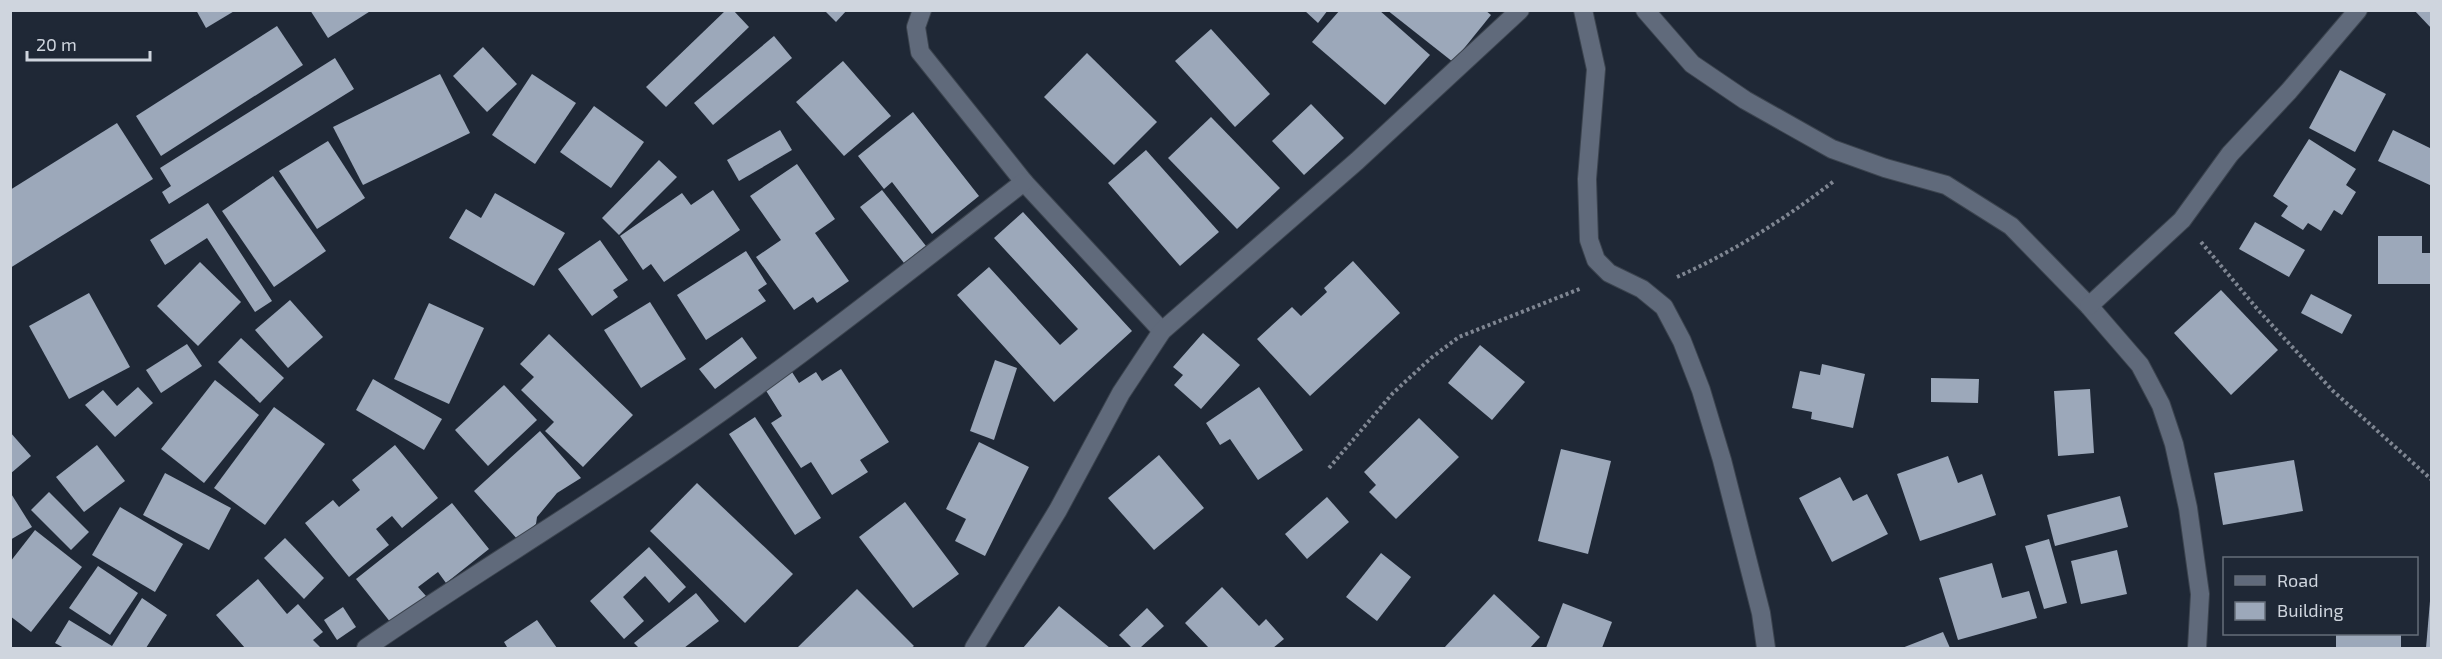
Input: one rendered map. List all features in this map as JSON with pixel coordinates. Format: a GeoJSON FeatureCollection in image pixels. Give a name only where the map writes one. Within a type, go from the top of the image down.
{"type":"FeatureCollection","features":[{"type":"Feature","properties":{"kind":"street"},"geometry":{"type":"LineString","coordinates":[[922,10],[916,27],[920,52],[1024,182],[1162,331]]}},
{"type":"Feature","properties":{"kind":"street"},"geometry":{"type":"LineString","coordinates":[[974,648],[1058,510],[1120,393],[1162,331],[1357,162],[1520,10]]}},
{"type":"Feature","properties":{"kind":"street"},"geometry":{"type":"LineString","coordinates":[[1583,10],[1596,69],[1587,180],[1589,240],[1596,260],[1609,273],[1642,290],[1664,308],[1682,342],[1701,390],[1725,471],[1761,613],[1766,648]]}},
{"type":"Feature","properties":{"kind":"street"},"geometry":{"type":"LineString","coordinates":[[1645,10],[1692,64],[1736,94],[1833,149],[1946,185],[2011,226],[2089,306],[2140,365],[2162,405],[2174,444],[2188,508],[2200,594],[2198,648]]}},
{"type":"Feature","properties":{"kind":"street"},"geometry":{"type":"LineString","coordinates":[[2089,306],[2182,220],[2230,154],[2289,91],[2358,10]]}},
{"type":"Feature","properties":{"kind":"street"},"geometry":{"type":"LineString","coordinates":[[366,648],[439,598],[633,474],[822,338],[1024,182]]}},
{"type":"Feature","properties":{"kind":"path"},"geometry":{"type":"LineString","coordinates":[[1642,290],[1718,258],[1796,210],[1861,159]]}},
{"type":"Feature","properties":{"kind":"path"},"geometry":{"type":"LineString","coordinates":[[2182,220],[2259,311],[2333,391],[2432,480]]}},
{"type":"Feature","properties":{"kind":"path"},"geometry":{"type":"LineString","coordinates":[[1329,468],[1393,393],[1431,358],[1460,337],[1569,295],[1609,273]]}},
{"type":"Feature","properties":{"kind":"building"},"geometry":{"type":"Polygon","coordinates":[[[196,10],[236,10],[206,28],[196,10]]]}},
{"type":"Feature","properties":{"kind":"building"},"geometry":{"type":"Polygon","coordinates":[[[310,10],[372,10],[328,38],[310,10]]]}},
{"type":"Feature","properties":{"kind":"building"},"geometry":{"type":"Polygon","coordinates":[[[726,10],[733,10],[749,27],[666,107],[646,87],[726,10]]]}},
{"type":"Feature","properties":{"kind":"building"},"geometry":{"type":"Polygon","coordinates":[[[824,10],[847,10],[836,22],[824,10]]]}},
{"type":"Feature","properties":{"kind":"building"},"geometry":{"type":"Polygon","coordinates":[[[1304,10],[1328,10],[1318,23],[1304,10]]]}},
{"type":"Feature","properties":{"kind":"building"},"geometry":{"type":"Polygon","coordinates":[[[1340,10],[1379,10],[1430,55],[1385,105],[1312,42],[1340,10]]]}},
{"type":"Feature","properties":{"kind":"building"},"geometry":{"type":"Polygon","coordinates":[[[1387,10],[1485,10],[1491,15],[1453,62],[1387,10]]]}},
{"type":"Feature","properties":{"kind":"building"},"geometry":{"type":"Polygon","coordinates":[[[2414,10],[2432,10],[2432,29],[2414,10]]]}},
{"type":"Feature","properties":{"kind":"building"},"geometry":{"type":"Polygon","coordinates":[[[277,26],[303,65],[161,156],[136,116],[277,26]]]}},
{"type":"Feature","properties":{"kind":"building"},"geometry":{"type":"Polygon","coordinates":[[[1211,29],[1270,94],[1235,127],[1175,61],[1211,29]]]}},
{"type":"Feature","properties":{"kind":"building"},"geometry":{"type":"Polygon","coordinates":[[[774,36],[792,58],[713,125],[694,103],[774,36]]]}},
{"type":"Feature","properties":{"kind":"building"},"geometry":{"type":"Polygon","coordinates":[[[483,47],[517,84],[487,112],[453,76],[483,47]]]}},
{"type":"Feature","properties":{"kind":"building"},"geometry":{"type":"Polygon","coordinates":[[[1087,53],[1157,122],[1114,165],[1044,97],[1087,53]]]}},
{"type":"Feature","properties":{"kind":"building"},"geometry":{"type":"Polygon","coordinates":[[[335,58],[354,89],[169,204],[162,192],[171,186],[160,168],[335,58]]]}},
{"type":"Feature","properties":{"kind":"building"},"geometry":{"type":"Polygon","coordinates":[[[843,61],[891,116],[844,156],[796,102],[843,61]]]}},
{"type":"Feature","properties":{"kind":"building"},"geometry":{"type":"Polygon","coordinates":[[[2340,70],[2386,94],[2355,152],[2309,128],[2340,70]]]}},
{"type":"Feature","properties":{"kind":"building"},"geometry":{"type":"Polygon","coordinates":[[[440,74],[470,133],[363,185],[333,127],[440,74]]]}},
{"type":"Feature","properties":{"kind":"building"},"geometry":{"type":"Polygon","coordinates":[[[532,74],[576,103],[535,164],[492,135],[532,74]]]}},
{"type":"Feature","properties":{"kind":"building"},"geometry":{"type":"Polygon","coordinates":[[[1311,104],[1344,138],[1304,175],[1272,141],[1311,104]]]}},
{"type":"Feature","properties":{"kind":"building"},"geometry":{"type":"Polygon","coordinates":[[[594,106],[644,142],[611,188],[560,152],[594,106]]]}},
{"type":"Feature","properties":{"kind":"building"},"geometry":{"type":"Polygon","coordinates":[[[913,112],[979,196],[932,234],[892,182],[884,189],[858,156],[913,112]]]}},
{"type":"Feature","properties":{"kind":"building"},"geometry":{"type":"Polygon","coordinates":[[[1211,117],[1280,188],[1237,229],[1168,158],[1211,117]]]}},
{"type":"Feature","properties":{"kind":"building"},"geometry":{"type":"Polygon","coordinates":[[[117,123],[153,179],[10,268],[10,190],[117,123]]]}},
{"type":"Feature","properties":{"kind":"building"},"geometry":{"type":"Polygon","coordinates":[[[780,130],[792,150],[739,181],[727,160],[780,130]]]}},
{"type":"Feature","properties":{"kind":"building"},"geometry":{"type":"Polygon","coordinates":[[[2393,130],[2432,149],[2432,186],[2378,161],[2393,130]]]}},
{"type":"Feature","properties":{"kind":"building"},"geometry":{"type":"Polygon","coordinates":[[[2309,139],[2356,169],[2346,185],[2356,192],[2342,215],[2334,210],[2321,231],[2308,223],[2303,230],[2281,216],[2288,206],[2273,196],[2309,139]]]}},
{"type":"Feature","properties":{"kind":"building"},"geometry":{"type":"Polygon","coordinates":[[[328,141],[365,198],[317,229],[279,171],[328,141]]]}},
{"type":"Feature","properties":{"kind":"building"},"geometry":{"type":"Polygon","coordinates":[[[1146,150],[1219,232],[1180,266],[1108,183],[1146,150]]]}},
{"type":"Feature","properties":{"kind":"building"},"geometry":{"type":"Polygon","coordinates":[[[659,160],[677,177],[619,235],[602,218],[659,160]]]}},
{"type":"Feature","properties":{"kind":"building"},"geometry":{"type":"Polygon","coordinates":[[[797,164],[835,219],[815,233],[849,281],[817,303],[813,297],[794,310],[756,257],[781,240],[750,196],[797,164]]]}},
{"type":"Feature","properties":{"kind":"building"},"geometry":{"type":"Polygon","coordinates":[[[273,176],[326,251],[274,287],[222,211],[273,176]]]}},
{"type":"Feature","properties":{"kind":"building"},"geometry":{"type":"Polygon","coordinates":[[[713,190],[740,230],[664,282],[651,264],[643,270],[620,236],[682,193],[691,205],[713,190]]]}},
{"type":"Feature","properties":{"kind":"building"},"geometry":{"type":"Polygon","coordinates":[[[882,190],[926,246],[904,263],[860,207],[882,190]]]}},
{"type":"Feature","properties":{"kind":"building"},"geometry":{"type":"Polygon","coordinates":[[[495,193],[565,233],[534,286],[449,238],[466,209],[481,218],[495,193]]]}},
{"type":"Feature","properties":{"kind":"building"},"geometry":{"type":"Polygon","coordinates":[[[208,203],[272,301],[255,312],[207,238],[165,265],[150,240],[208,203]]]}},
{"type":"Feature","properties":{"kind":"building"},"geometry":{"type":"Polygon","coordinates":[[[1023,212],[1132,331],[1054,402],[957,295],[989,267],[1060,345],[1078,329],[994,238],[1023,212]]]}},
{"type":"Feature","properties":{"kind":"building"},"geometry":{"type":"Polygon","coordinates":[[[2255,222],[2305,250],[2289,277],[2239,249],[2255,222]]]}},
{"type":"Feature","properties":{"kind":"building"},"geometry":{"type":"Polygon","coordinates":[[[2378,236],[2422,236],[2422,253],[2432,253],[2432,284],[2378,284],[2378,236]]]}},
{"type":"Feature","properties":{"kind":"building"},"geometry":{"type":"Polygon","coordinates":[[[600,240],[628,280],[613,290],[618,297],[592,316],[558,269],[600,240]]]}},
{"type":"Feature","properties":{"kind":"building"},"geometry":{"type":"Polygon","coordinates":[[[746,251],[767,284],[758,290],[766,301],[706,340],[677,295],[746,251]]]}},
{"type":"Feature","properties":{"kind":"building"},"geometry":{"type":"Polygon","coordinates":[[[1353,261],[1400,313],[1310,396],[1257,339],[1292,307],[1301,316],[1327,292],[1324,288],[1353,261]]]}},
{"type":"Feature","properties":{"kind":"building"},"geometry":{"type":"Polygon","coordinates":[[[200,262],[241,302],[198,346],[157,306],[200,262]]]}},
{"type":"Feature","properties":{"kind":"building"},"geometry":{"type":"Polygon","coordinates":[[[2221,290],[2278,350],[2231,395],[2174,333],[2221,290]]]}},
{"type":"Feature","properties":{"kind":"building"},"geometry":{"type":"Polygon","coordinates":[[[89,293],[130,367],[69,399],[29,326],[89,293]]]}},
{"type":"Feature","properties":{"kind":"building"},"geometry":{"type":"Polygon","coordinates":[[[2311,294],[2352,315],[2342,334],[2301,313],[2311,294]]]}},
{"type":"Feature","properties":{"kind":"building"},"geometry":{"type":"Polygon","coordinates":[[[290,300],[323,337],[288,368],[255,330],[290,300]]]}},
{"type":"Feature","properties":{"kind":"building"},"geometry":{"type":"Polygon","coordinates":[[[650,302],[686,359],[641,388],[604,330],[650,302]]]}},
{"type":"Feature","properties":{"kind":"building"},"geometry":{"type":"Polygon","coordinates":[[[429,303],[484,328],[449,404],[394,379],[429,303]]]}},
{"type":"Feature","properties":{"kind":"building"},"geometry":{"type":"Polygon","coordinates":[[[1203,333],[1240,365],[1201,409],[1174,385],[1183,375],[1173,367],[1203,333]]]}},
{"type":"Feature","properties":{"kind":"building"},"geometry":{"type":"Polygon","coordinates":[[[549,334],[633,415],[583,467],[545,431],[554,422],[521,390],[534,377],[520,364],[549,334]]]}},
{"type":"Feature","properties":{"kind":"building"},"geometry":{"type":"Polygon","coordinates":[[[742,337],[757,358],[715,389],[699,369],[742,337]]]}},
{"type":"Feature","properties":{"kind":"building"},"geometry":{"type":"Polygon","coordinates":[[[241,338],[284,378],[260,403],[218,362],[241,338]]]}},
{"type":"Feature","properties":{"kind":"building"},"geometry":{"type":"Polygon","coordinates":[[[187,344],[202,366],[161,393],[146,370],[187,344]]]}},
{"type":"Feature","properties":{"kind":"building"},"geometry":{"type":"Polygon","coordinates":[[[1480,345],[1525,382],[1492,420],[1448,383],[1480,345]]]}},
{"type":"Feature","properties":{"kind":"building"},"geometry":{"type":"Polygon","coordinates":[[[995,360],[1017,368],[994,440],[970,431],[995,360]]]}},
{"type":"Feature","properties":{"kind":"building"},"geometry":{"type":"Polygon","coordinates":[[[1822,364],[1865,374],[1853,428],[1811,419],[1812,412],[1792,408],[1800,371],[1820,375],[1822,364]]]}},
{"type":"Feature","properties":{"kind":"building"},"geometry":{"type":"Polygon","coordinates":[[[841,369],[889,442],[860,460],[868,472],[832,495],[811,462],[801,468],[771,423],[782,416],[765,389],[792,372],[799,383],[816,372],[822,381],[841,369]]]}},
{"type":"Feature","properties":{"kind":"building"},"geometry":{"type":"Polygon","coordinates":[[[1931,378],[1979,379],[1978,403],[1931,402],[1931,378]]]}},
{"type":"Feature","properties":{"kind":"building"},"geometry":{"type":"Polygon","coordinates":[[[373,379],[442,419],[424,450],[356,410],[373,379]]]}},
{"type":"Feature","properties":{"kind":"building"},"geometry":{"type":"Polygon","coordinates":[[[215,380],[259,415],[204,483],[161,449],[215,380]]]}},
{"type":"Feature","properties":{"kind":"building"},"geometry":{"type":"Polygon","coordinates":[[[504,385],[537,420],[488,466],[455,430],[504,385]]]}},
{"type":"Feature","properties":{"kind":"building"},"geometry":{"type":"Polygon","coordinates":[[[138,387],[153,403],[115,437],[85,405],[103,390],[117,406],[138,387]]]}},
{"type":"Feature","properties":{"kind":"building"},"geometry":{"type":"Polygon","coordinates":[[[1259,387],[1303,450],[1258,480],[1230,439],[1220,445],[1206,423],[1259,387]]]}},
{"type":"Feature","properties":{"kind":"building"},"geometry":{"type":"Polygon","coordinates":[[[2090,389],[2094,453],[2058,456],[2054,391],[2090,389]]]}},
{"type":"Feature","properties":{"kind":"building"},"geometry":{"type":"Polygon","coordinates":[[[274,407],[325,444],[265,525],[214,488],[274,407]]]}},
{"type":"Feature","properties":{"kind":"building"},"geometry":{"type":"Polygon","coordinates":[[[755,417],[821,518],[795,535],[729,434],[755,417]]]}},
{"type":"Feature","properties":{"kind":"building"},"geometry":{"type":"Polygon","coordinates":[[[1419,418],[1459,457],[1396,519],[1369,492],[1376,485],[1364,472],[1419,418]]]}},
{"type":"Feature","properties":{"kind":"building"},"geometry":{"type":"Polygon","coordinates":[[[540,431],[581,478],[557,493],[537,517],[536,524],[518,540],[474,491],[540,431]]]}},
{"type":"Feature","properties":{"kind":"building"},"geometry":{"type":"Polygon","coordinates":[[[10,432],[31,456],[10,474],[10,432]]]}},
{"type":"Feature","properties":{"kind":"building"},"geometry":{"type":"Polygon","coordinates":[[[979,442],[1029,467],[985,556],[955,541],[966,519],[946,509],[979,442]]]}},
{"type":"Feature","properties":{"kind":"building"},"geometry":{"type":"Polygon","coordinates":[[[97,445],[125,481],[84,512],[56,477],[97,445]]]}},
{"type":"Feature","properties":{"kind":"building"},"geometry":{"type":"Polygon","coordinates":[[[395,445],[438,498],[402,528],[392,516],[376,529],[389,545],[349,577],[305,523],[333,500],[339,507],[360,490],[352,480],[395,445]]]}},
{"type":"Feature","properties":{"kind":"building"},"geometry":{"type":"Polygon","coordinates":[[[1561,449],[1611,461],[1588,554],[1538,541],[1561,449]]]}},
{"type":"Feature","properties":{"kind":"building"},"geometry":{"type":"Polygon","coordinates":[[[1159,455],[1204,508],[1154,550],[1108,498],[1159,455]]]}},
{"type":"Feature","properties":{"kind":"building"},"geometry":{"type":"Polygon","coordinates":[[[1948,456],[1958,483],[1982,474],[1996,515],[1920,541],[1897,474],[1948,456]]]}},
{"type":"Feature","properties":{"kind":"building"},"geometry":{"type":"Polygon","coordinates":[[[2294,460],[2303,511],[2223,525],[2214,473],[2294,460]]]}},
{"type":"Feature","properties":{"kind":"building"},"geometry":{"type":"Polygon","coordinates":[[[165,473],[231,508],[209,550],[143,515],[165,473]]]}},
{"type":"Feature","properties":{"kind":"building"},"geometry":{"type":"Polygon","coordinates":[[[1840,477],[1853,501],[1867,494],[1888,534],[1832,562],[1799,498],[1840,477]]]}},
{"type":"Feature","properties":{"kind":"building"},"geometry":{"type":"Polygon","coordinates":[[[697,483],[793,574],[745,623],[650,531],[697,483]]]}},
{"type":"Feature","properties":{"kind":"building"},"geometry":{"type":"Polygon","coordinates":[[[10,492],[32,527],[10,540],[10,492]]]}},
{"type":"Feature","properties":{"kind":"building"},"geometry":{"type":"Polygon","coordinates":[[[49,492],[89,532],[71,550],[31,510],[49,492]]]}},
{"type":"Feature","properties":{"kind":"building"},"geometry":{"type":"Polygon","coordinates":[[[2120,496],[2128,527],[2055,546],[2047,515],[2120,496]]]}},
{"type":"Feature","properties":{"kind":"building"},"geometry":{"type":"Polygon","coordinates":[[[1327,497],[1349,522],[1307,559],[1285,534],[1327,497]]]}},
{"type":"Feature","properties":{"kind":"building"},"geometry":{"type":"Polygon","coordinates":[[[905,502],[959,574],[913,608],[859,537],[905,502]]]}},
{"type":"Feature","properties":{"kind":"building"},"geometry":{"type":"Polygon","coordinates":[[[452,503],[489,549],[446,583],[438,572],[418,587],[426,596],[391,623],[356,579],[452,503]]]}},
{"type":"Feature","properties":{"kind":"building"},"geometry":{"type":"Polygon","coordinates":[[[120,507],[183,544],[155,592],[92,555],[120,507]]]}},
{"type":"Feature","properties":{"kind":"building"},"geometry":{"type":"Polygon","coordinates":[[[35,530],[82,567],[31,632],[10,616],[10,562],[35,530]]]}},
{"type":"Feature","properties":{"kind":"building"},"geometry":{"type":"Polygon","coordinates":[[[285,538],[324,578],[304,599],[264,558],[285,538]]]}},
{"type":"Feature","properties":{"kind":"building"},"geometry":{"type":"Polygon","coordinates":[[[2049,539],[2067,603],[2044,609],[2025,546],[2049,539]]]}},
{"type":"Feature","properties":{"kind":"building"},"geometry":{"type":"Polygon","coordinates":[[[649,547],[686,587],[669,603],[645,576],[623,597],[644,621],[624,639],[590,601],[649,547]]]}},
{"type":"Feature","properties":{"kind":"building"},"geometry":{"type":"Polygon","coordinates":[[[2117,550],[2127,594],[2081,604],[2071,561],[2117,550]]]}},
{"type":"Feature","properties":{"kind":"building"},"geometry":{"type":"Polygon","coordinates":[[[1381,553],[1411,577],[1377,621],[1346,597],[1381,553]]]}},
{"type":"Feature","properties":{"kind":"building"},"geometry":{"type":"Polygon","coordinates":[[[1992,563],[2002,598],[2029,591],[2037,618],[1958,640],[1939,578],[1992,563]]]}},
{"type":"Feature","properties":{"kind":"building"},"geometry":{"type":"Polygon","coordinates":[[[98,566],[138,593],[110,635],[69,608],[98,566]]]}},
{"type":"Feature","properties":{"kind":"building"},"geometry":{"type":"Polygon","coordinates":[[[258,579],[287,614],[298,604],[323,632],[313,640],[321,648],[245,648],[216,615],[258,579]]]}},
{"type":"Feature","properties":{"kind":"building"},"geometry":{"type":"Polygon","coordinates":[[[1222,587],[1259,626],[1266,619],[1284,639],[1273,648],[1209,648],[1185,623],[1222,587]]]}},
{"type":"Feature","properties":{"kind":"building"},"geometry":{"type":"Polygon","coordinates":[[[857,589],[914,646],[911,648],[797,648],[857,589]]]}},
{"type":"Feature","properties":{"kind":"building"},"geometry":{"type":"Polygon","coordinates":[[[696,593],[719,621],[684,648],[639,648],[634,643],[696,593]]]}},
{"type":"Feature","properties":{"kind":"building"},"geometry":{"type":"Polygon","coordinates":[[[1494,594],[1540,637],[1530,648],[1444,648],[1494,594]]]}},
{"type":"Feature","properties":{"kind":"building"},"geometry":{"type":"Polygon","coordinates":[[[142,598],[167,615],[146,648],[64,648],[55,643],[69,620],[112,646],[142,598]]]}},
{"type":"Feature","properties":{"kind":"building"},"geometry":{"type":"Polygon","coordinates":[[[2430,601],[2432,648],[2426,648],[2430,601]]]}},
{"type":"Feature","properties":{"kind":"building"},"geometry":{"type":"Polygon","coordinates":[[[1563,603],[1612,622],[1602,648],[1546,648],[1563,603]]]}},
{"type":"Feature","properties":{"kind":"building"},"geometry":{"type":"Polygon","coordinates":[[[1059,606],[1110,648],[1023,648],[1059,606]]]}},
{"type":"Feature","properties":{"kind":"building"},"geometry":{"type":"Polygon","coordinates":[[[343,607],[356,627],[337,640],[324,620],[343,607]]]}},
{"type":"Feature","properties":{"kind":"building"},"geometry":{"type":"Polygon","coordinates":[[[1147,608],[1164,626],[1140,648],[1132,648],[1119,635],[1147,608]]]}},
{"type":"Feature","properties":{"kind":"building"},"geometry":{"type":"Polygon","coordinates":[[[537,620],[557,648],[505,648],[507,647],[504,642],[537,620]]]}},
{"type":"Feature","properties":{"kind":"building"},"geometry":{"type":"Polygon","coordinates":[[[1943,632],[1950,648],[1902,648],[1943,632]]]}},
{"type":"Feature","properties":{"kind":"building"},"geometry":{"type":"Polygon","coordinates":[[[2336,635],[2401,635],[2401,648],[2336,648],[2336,635]]]}}]}
